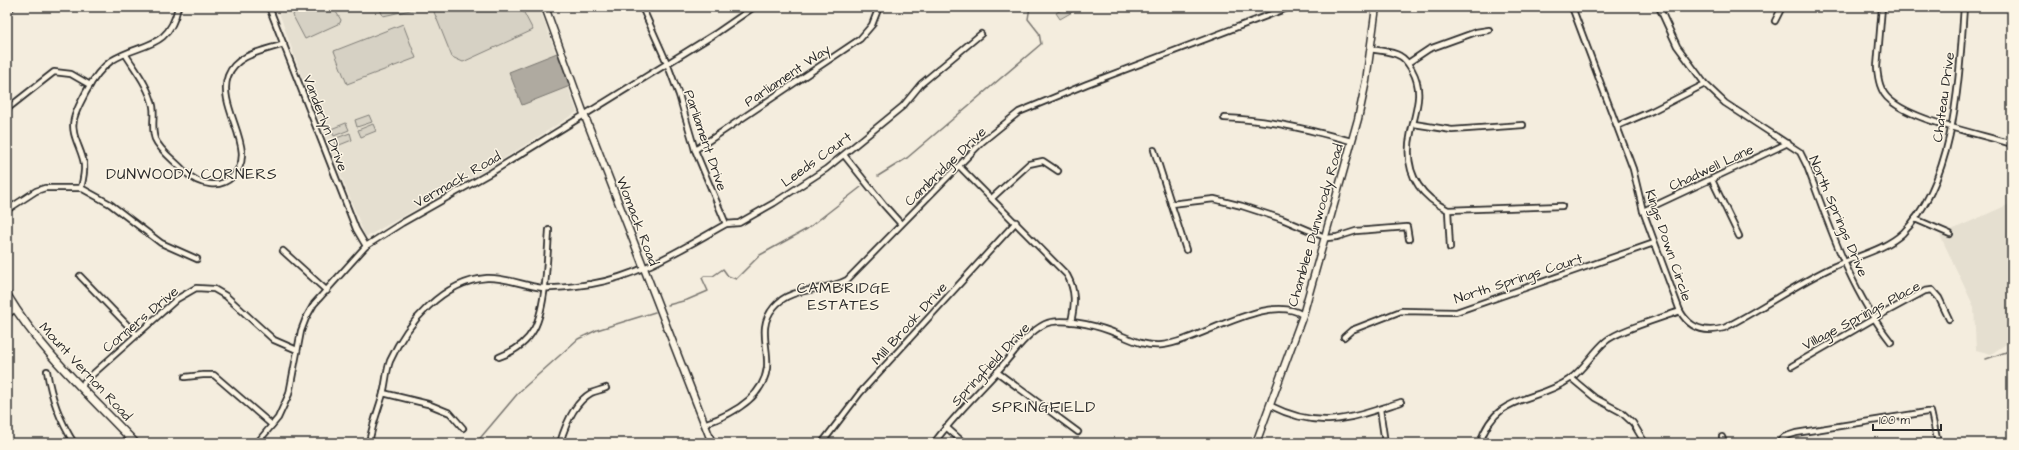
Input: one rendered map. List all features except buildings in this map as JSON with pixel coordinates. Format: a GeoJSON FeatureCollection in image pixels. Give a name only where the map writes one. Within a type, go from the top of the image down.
{"type":"FeatureCollection","features":[{"type":"Feature","properties":{"kind":"main road","name":"Mount Vernon Road"},"geometry":{"type":"LineString","coordinates":[[7,295],[31,332],[50,355],[135,443]]}},
{"type":"Feature","properties":{"kind":"street"},"geometry":{"type":"LineString","coordinates":[[7,10],[12,7]]}},
{"type":"Feature","properties":{"kind":"street"},"geometry":{"type":"LineString","coordinates":[[81,188],[84,178],[84,164],[76,142],[74,119],[90,85],[112,61],[154,44],[164,35],[176,18],[178,7]]}},
{"type":"Feature","properties":{"kind":"street","name":"Vanderlyn Drive"},"geometry":{"type":"LineString","coordinates":[[269,7],[356,229],[366,246]]}},
{"type":"Feature","properties":{"kind":"street","name":"Womack Road"},"geometry":{"type":"LineString","coordinates":[[545,7],[584,114],[712,443]]}},
{"type":"Feature","properties":{"kind":"street","name":"Parliament Drive"},"geometry":{"type":"LineString","coordinates":[[642,7],[667,63],[679,94],[695,150],[726,224]]}},
{"type":"Feature","properties":{"kind":"street","name":"Vermack Road"},"geometry":{"type":"LineString","coordinates":[[257,443],[278,418],[289,394],[300,331],[306,318],[314,304],[366,246],[402,223],[498,168],[754,7]]}},
{"type":"Feature","properties":{"kind":"street","name":"Parliament Way"},"geometry":{"type":"LineString","coordinates":[[695,150],[860,39],[872,25],[879,7]]}},
{"type":"Feature","properties":{"kind":"street","name":"Cambridge Drive"},"geometry":{"type":"LineString","coordinates":[[704,424],[743,406],[758,389],[763,380],[766,368],[764,339],[766,321],[775,306],[790,294],[828,288],[847,280],[901,224],[960,167],[982,142],[1019,112],[1037,103],[1290,7]]}},
{"type":"Feature","properties":{"kind":"street","name":"Chamblee Dunwoody Road"},"geometry":{"type":"LineString","coordinates":[[1256,443],[1271,406],[1302,315],[1351,141],[1366,81],[1376,7]]}},
{"type":"Feature","properties":{"kind":"street","name":"Kings Down Circle"},"geometry":{"type":"LineString","coordinates":[[1572,7],[1633,169],[1643,211],[1654,243],[1680,311],[1687,322],[1708,331],[1724,328],[1836,265],[1845,263]]}},
{"type":"Feature","properties":{"kind":"street","name":"North Springs Drive"},"geometry":{"type":"LineString","coordinates":[[1659,7],[1677,46],[1705,84],[1725,103],[1800,152],[1807,166],[1845,263],[1875,318],[1891,342]]}},
{"type":"Feature","properties":{"kind":"street"},"geometry":{"type":"LineString","coordinates":[[1776,21],[1782,7]]}},
{"type":"Feature","properties":{"kind":"street"},"geometry":{"type":"LineString","coordinates":[[1882,7],[1877,67],[1880,85],[1886,96],[1899,108],[2012,144]]}},
{"type":"Feature","properties":{"kind":"street","name":"Chateau Drive"},"geometry":{"type":"LineString","coordinates":[[1845,263],[1890,242],[1902,234],[1915,219],[1939,170],[1948,148],[1952,126],[1964,7]]}},
{"type":"Feature","properties":{"kind":"street"},"geometry":{"type":"LineString","coordinates":[[1408,63],[1429,49],[1476,32],[1490,30]]}},
{"type":"Feature","properties":{"kind":"street","name":"Leeds Court"},"geometry":{"type":"LineString","coordinates":[[369,443],[383,392],[386,374],[391,360],[426,308],[442,294],[469,282],[486,278],[505,279],[544,288],[591,284],[644,269],[726,224],[740,223],[774,204],[826,169],[902,106],[921,84],[981,34]]}},
{"type":"Feature","properties":{"kind":"street"},"geometry":{"type":"LineString","coordinates":[[126,55],[149,95],[154,112],[154,133],[160,146],[194,179],[211,185],[221,184],[235,174],[242,157],[240,138],[225,95],[228,76],[232,68],[241,59],[284,44]]}},
{"type":"Feature","properties":{"kind":"street"},"geometry":{"type":"LineString","coordinates":[[1371,49],[1390,52],[1401,56],[1408,63],[1417,80],[1420,94],[1409,148],[1413,177],[1421,190],[1429,198],[1448,210],[1562,206]]}},
{"type":"Feature","properties":{"kind":"street"},"geometry":{"type":"LineString","coordinates":[[7,109],[54,72],[71,74],[90,85]]}},
{"type":"Feature","properties":{"kind":"street"},"geometry":{"type":"LineString","coordinates":[[1617,126],[1652,111],[1705,84]]}},
{"type":"Feature","properties":{"kind":"street"},"geometry":{"type":"LineString","coordinates":[[1224,118],[1262,120],[1282,123],[1351,141]]}},
{"type":"Feature","properties":{"kind":"street"},"geometry":{"type":"LineString","coordinates":[[1414,124],[1452,130],[1523,125]]}},
{"type":"Feature","properties":{"kind":"street","name":"Chadwell Lane"},"geometry":{"type":"LineString","coordinates":[[1643,211],[1712,180],[1788,143]]}},
{"type":"Feature","properties":{"kind":"street"},"geometry":{"type":"LineString","coordinates":[[1154,150],[1170,204],[1186,250]]}},
{"type":"Feature","properties":{"kind":"street"},"geometry":{"type":"LineString","coordinates":[[844,154],[901,224]]}},
{"type":"Feature","properties":{"kind":"street"},"geometry":{"type":"LineString","coordinates":[[992,198],[1029,164],[1044,161],[1058,171]]}},
{"type":"Feature","properties":{"kind":"street"},"geometry":{"type":"LineString","coordinates":[[960,167],[1067,275],[1072,283],[1075,303],[1071,322]]}},
{"type":"Feature","properties":{"kind":"street"},"geometry":{"type":"LineString","coordinates":[[1712,180],[1739,236]]}},
{"type":"Feature","properties":{"kind":"street"},"geometry":{"type":"LineString","coordinates":[[7,210],[45,188],[81,188],[110,204],[161,243],[197,259]]}},
{"type":"Feature","properties":{"kind":"street"},"geometry":{"type":"LineString","coordinates":[[1170,204],[1214,199],[1242,206],[1328,238],[1337,237],[1356,231],[1408,227],[1409,240]]}},
{"type":"Feature","properties":{"kind":"street"},"geometry":{"type":"LineString","coordinates":[[1448,210],[1450,248]]}},
{"type":"Feature","properties":{"kind":"street"},"geometry":{"type":"LineString","coordinates":[[1915,219],[1950,234]]}},
{"type":"Feature","properties":{"kind":"street","name":"Mill Brook Drive"},"geometry":{"type":"LineString","coordinates":[[822,443],[860,393],[1016,222]]}},
{"type":"Feature","properties":{"kind":"street"},"geometry":{"type":"LineString","coordinates":[[499,357],[519,347],[537,325],[541,314],[549,230]]}},
{"type":"Feature","properties":{"kind":"street","name":"North Springs Court"},"geometry":{"type":"LineString","coordinates":[[1344,337],[1352,330],[1401,311],[1456,312],[1654,243]]}},
{"type":"Feature","properties":{"kind":"street"},"geometry":{"type":"LineString","coordinates":[[282,252],[327,291]]}},
{"type":"Feature","properties":{"kind":"street"},"geometry":{"type":"LineString","coordinates":[[80,276],[136,334]]}},
{"type":"Feature","properties":{"kind":"street","name":"Corners Drive"},"geometry":{"type":"LineString","coordinates":[[82,388],[84,382],[136,334],[177,299],[196,288],[205,287],[214,289],[226,296],[274,340],[297,350]]}},
{"type":"Feature","properties":{"kind":"street","name":"Village Springs Place"},"geometry":{"type":"LineString","coordinates":[[1792,366],[1916,294],[1932,290],[1939,298],[1949,318]]}},
{"type":"Feature","properties":{"kind":"street"},"geometry":{"type":"LineString","coordinates":[[7,315],[15,309]]}},
{"type":"Feature","properties":{"kind":"street","name":"Springfield Drive"},"geometry":{"type":"LineString","coordinates":[[934,443],[946,427],[1036,329],[1046,323],[1058,321],[1071,322],[1110,331],[1141,344],[1160,345],[1188,338],[1261,311],[1276,309],[1297,311],[1302,315]]}},
{"type":"Feature","properties":{"kind":"street"},"geometry":{"type":"LineString","coordinates":[[1480,443],[1490,420],[1502,409],[1515,402],[1548,390],[1571,378],[1607,340],[1680,311]]}},
{"type":"Feature","properties":{"kind":"street"},"geometry":{"type":"LineString","coordinates":[[47,371],[50,390],[63,426],[74,443]]}},
{"type":"Feature","properties":{"kind":"street"},"geometry":{"type":"LineString","coordinates":[[997,372],[1078,432]]}},
{"type":"Feature","properties":{"kind":"street"},"geometry":{"type":"LineString","coordinates":[[185,377],[203,374],[214,375],[272,425]]}},
{"type":"Feature","properties":{"kind":"street"},"geometry":{"type":"LineString","coordinates":[[1571,378],[1595,398],[1621,412],[1633,424],[1645,443]]}},
{"type":"Feature","properties":{"kind":"street"},"geometry":{"type":"LineString","coordinates":[[560,443],[567,424],[578,407],[590,394],[606,388]]}},
{"type":"Feature","properties":{"kind":"street"},"geometry":{"type":"LineString","coordinates":[[383,392],[434,406],[455,417],[463,428]]}},
{"type":"Feature","properties":{"kind":"street"},"geometry":{"type":"LineString","coordinates":[[1271,406],[1302,419],[1331,421],[1402,402]]}},
{"type":"Feature","properties":{"kind":"street"},"geometry":{"type":"LineString","coordinates":[[1380,409],[1385,443]]}},
{"type":"Feature","properties":{"kind":"street"},"geometry":{"type":"LineString","coordinates":[[1778,443],[1784,437],[1796,433],[1931,412],[1938,443]]}},
{"type":"Feature","properties":{"kind":"street"},"geometry":{"type":"LineString","coordinates":[[946,427],[964,443]]}},
{"type":"Feature","properties":{"kind":"street"},"geometry":{"type":"LineString","coordinates":[[1722,437],[1724,443]]}},
{"type":"Feature","properties":{"kind":"shaded area"},"geometry":{"type":"Polygon","coordinates":[[[277,7],[379,7],[384,16],[415,9],[416,7],[539,7],[577,112],[495,164],[368,236],[365,236],[302,77],[277,7]]]}},
{"type":"Feature","properties":{"kind":"shaded area"},"geometry":{"type":"Polygon","coordinates":[[[557,53],[570,86],[522,105],[509,72],[557,53]]]}},
{"type":"Feature","properties":{"kind":"shaded area"},"geometry":{"type":"Polygon","coordinates":[[[2012,203],[2012,340],[1991,354],[1976,350],[1974,307],[1940,235],[2012,203]]]}},
{"type":"Feature","properties":{"kind":"green space"},"geometry":{"type":"Polygon","coordinates":[[[295,7],[333,7],[341,20],[340,23],[305,39],[293,16],[295,7]]]}},
{"type":"Feature","properties":{"kind":"green space"},"geometry":{"type":"Polygon","coordinates":[[[379,7],[416,7],[415,9],[383,16],[379,7]]]}},
{"type":"Feature","properties":{"kind":"green space"},"geometry":{"type":"Polygon","coordinates":[[[432,7],[521,7],[533,30],[463,62],[452,57],[432,7]]]}},
{"type":"Feature","properties":{"kind":"green space"},"geometry":{"type":"Polygon","coordinates":[[[1066,7],[1071,7],[1074,11],[1060,19],[1056,13],[1066,7]]]}},
{"type":"Feature","properties":{"kind":"green space"},"geometry":{"type":"Polygon","coordinates":[[[403,24],[416,58],[347,84],[334,51],[403,24]]]}},
{"type":"Feature","properties":{"kind":"green space"},"geometry":{"type":"Polygon","coordinates":[[[369,115],[372,122],[357,127],[355,120],[369,115]]]}},
{"type":"Feature","properties":{"kind":"green space"},"geometry":{"type":"Polygon","coordinates":[[[346,123],[349,130],[334,136],[331,129],[346,123]]]}},
{"type":"Feature","properties":{"kind":"green space"},"geometry":{"type":"Polygon","coordinates":[[[373,124],[376,131],[361,137],[358,130],[373,124]]]}},
{"type":"Feature","properties":{"kind":"green space"},"geometry":{"type":"Polygon","coordinates":[[[350,133],[352,140],[337,146],[334,139],[350,133]]]}},
{"type":"Feature","properties":{"kind":"waterway"},"geometry":{"type":"LineString","coordinates":[[878,176],[907,158],[1041,44],[1039,33],[1028,19],[1030,7]]}},
{"type":"Feature","properties":{"kind":"waterway"},"geometry":{"type":"LineString","coordinates":[[668,305],[687,300],[708,291],[702,278],[704,276],[713,276],[723,269],[728,276],[736,279],[760,255],[807,229],[861,187]]}},
{"type":"Feature","properties":{"kind":"waterway"},"geometry":{"type":"LineString","coordinates":[[476,443],[519,392],[578,339],[597,330],[655,312]]}},
{"type":"Feature","properties":{"kind":"waterway"},"geometry":{"type":"LineString","coordinates":[[1986,359],[2012,350]]}},
{"type":"Feature","properties":{"kind":"district","name":"DUNWOODY CORNERS"},"geometry":{"type":"Point","coordinates":[192,174]}},
{"type":"Feature","properties":{"kind":"district","name":"CAMBRIDGE ESTATES"},"geometry":{"type":"Point","coordinates":[844,296]}},
{"type":"Feature","properties":{"kind":"district","name":"SPRINGFIELD"},"geometry":{"type":"Point","coordinates":[1044,407]}}]}
